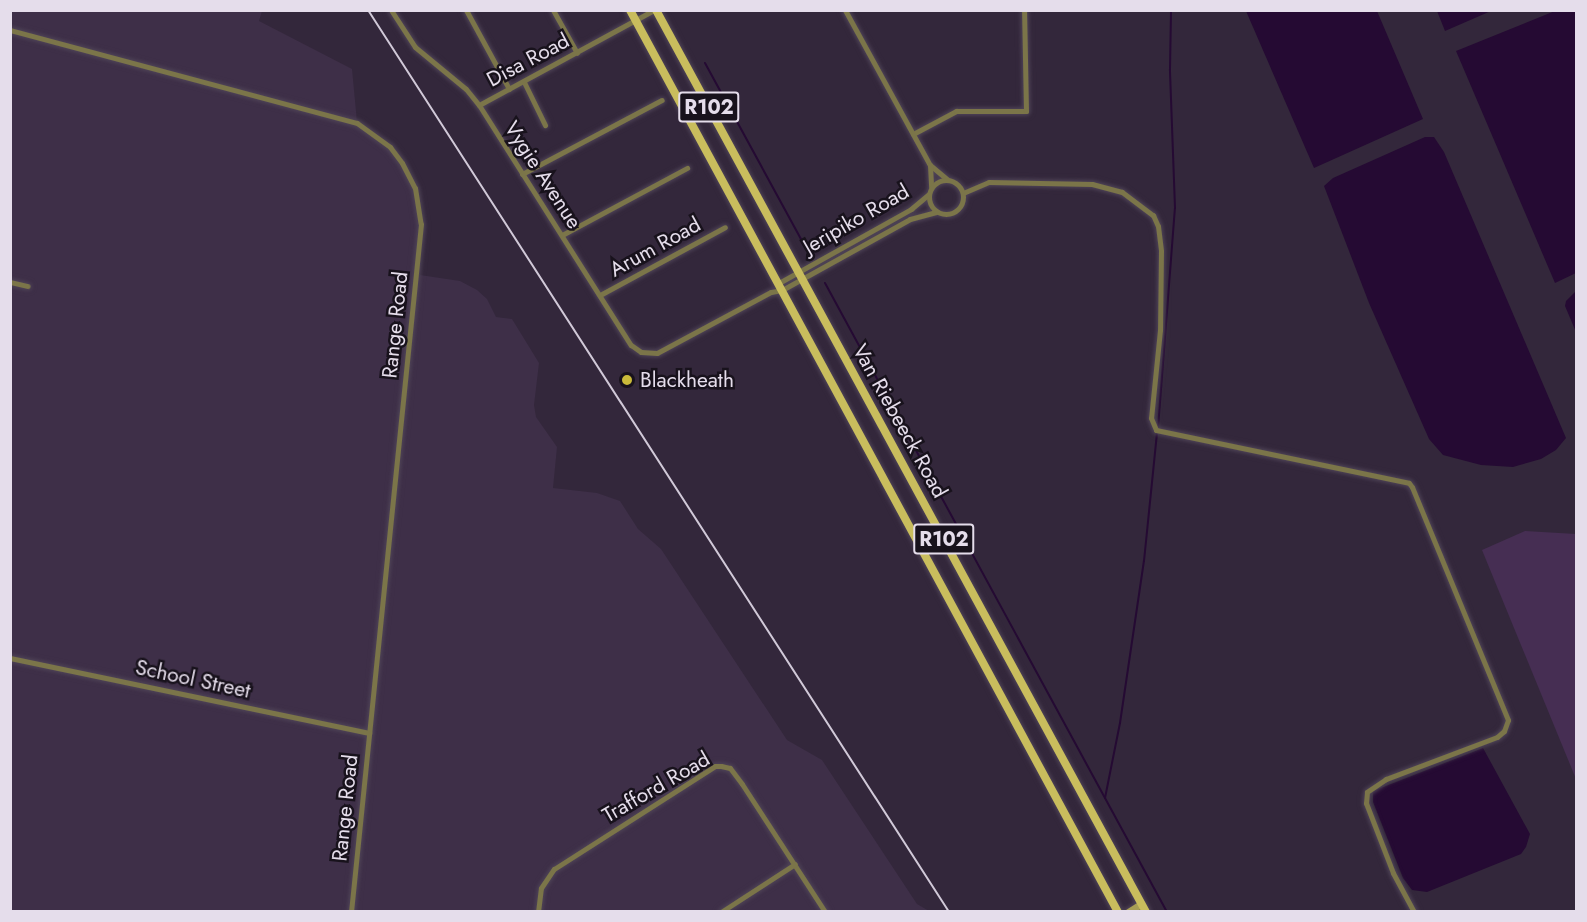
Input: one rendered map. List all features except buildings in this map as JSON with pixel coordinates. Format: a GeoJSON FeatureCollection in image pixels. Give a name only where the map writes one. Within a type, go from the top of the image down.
{"type":"FeatureCollection","features":[{"type":"Feature","properties":{"kind":"main road","name":"Van Riebeeck Road"},"geometry":{"type":"LineString","coordinates":[[630,10],[778,288],[1118,912]]}},
{"type":"Feature","properties":{"kind":"main road","name":"Van Riebeeck Road"},"geometry":{"type":"LineString","coordinates":[[655,10],[1143,908]]}},
{"type":"Feature","properties":{"kind":"street","name":"Vygie Avenue"},"geometry":{"type":"LineString","coordinates":[[391,10],[415,47],[466,88],[479,105],[634,348],[649,354],[661,351],[778,288]]}},
{"type":"Feature","properties":{"kind":"street"},"geometry":{"type":"LineString","coordinates":[[466,10],[509,89]]}},
{"type":"Feature","properties":{"kind":"street"},"geometry":{"type":"LineString","coordinates":[[553,10],[577,53]]}},
{"type":"Feature","properties":{"kind":"street","name":"Disa Road"},"geometry":{"type":"LineString","coordinates":[[479,105],[655,10]]}},
{"type":"Feature","properties":{"kind":"street"},"geometry":{"type":"LineString","coordinates":[[845,10],[930,165],[948,180],[957,184],[963,193],[963,202],[955,212],[948,214],[938,212],[930,204],[930,165]]}},
{"type":"Feature","properties":{"kind":"street"},"geometry":{"type":"LineString","coordinates":[[913,134],[956,111],[1026,111],[1024,10]]}},
{"type":"Feature","properties":{"kind":"street","name":"Range Road"},"geometry":{"type":"LineString","coordinates":[[10,30],[339,116],[375,134],[397,155],[408,171],[418,197],[422,224],[351,912]]}},
{"type":"Feature","properties":{"kind":"street"},"geometry":{"type":"LineString","coordinates":[[524,82],[544,125]]}},
{"type":"Feature","properties":{"kind":"street"},"geometry":{"type":"LineString","coordinates":[[522,174],[662,100]]}},
{"type":"Feature","properties":{"kind":"street"},"geometry":{"type":"LineString","coordinates":[[562,235],[687,168]]}},
{"type":"Feature","properties":{"kind":"street"},"geometry":{"type":"LineString","coordinates":[[930,191],[938,182],[948,180]]}},
{"type":"Feature","properties":{"kind":"street"},"geometry":{"type":"LineString","coordinates":[[963,193],[988,182],[1092,184],[1122,192],[1153,214],[1158,226],[1160,330],[1151,418],[1156,430],[1409,483],[1508,720],[1504,731],[1497,737],[1386,779],[1367,792],[1366,803],[1393,873],[1414,912]]}},
{"type":"Feature","properties":{"kind":"street","name":"Jeripiko Road"},"geometry":{"type":"LineString","coordinates":[[778,288],[797,271],[911,209],[930,191]]}},
{"type":"Feature","properties":{"kind":"street","name":"Jeripiko Road"},"geometry":{"type":"LineString","coordinates":[[778,288],[802,280],[910,219],[938,212]]}},
{"type":"Feature","properties":{"kind":"street","name":"Arum Road"},"geometry":{"type":"LineString","coordinates":[[600,295],[725,227]]}},
{"type":"Feature","properties":{"kind":"street"},"geometry":{"type":"LineString","coordinates":[[10,282],[28,286]]}},
{"type":"Feature","properties":{"kind":"street","name":"School Street"},"geometry":{"type":"LineString","coordinates":[[10,658],[369,734]]}},
{"type":"Feature","properties":{"kind":"street","name":"Trafford Road"},"geometry":{"type":"LineString","coordinates":[[538,912],[542,888],[554,869],[715,766],[730,768],[825,912]]}},
{"type":"Feature","properties":{"kind":"street"},"geometry":{"type":"LineString","coordinates":[[721,912],[795,864]]}},
{"type":"Feature","properties":{"kind":"street"},"geometry":{"type":"LineString","coordinates":[[1128,912],[1143,908]]}},
{"type":"Feature","properties":{"kind":"shaded area"},"geometry":{"type":"Polygon","coordinates":[[[10,11],[262,11],[259,21],[352,69],[357,122],[381,138],[411,176],[422,224],[420,275],[460,281],[477,290],[487,299],[496,317],[512,319],[539,363],[534,405],[536,417],[557,447],[553,488],[597,493],[620,501],[638,529],[661,549],[787,740],[822,760],[917,904],[929,911],[11,911],[10,11]]]}},
{"type":"Feature","properties":{"kind":"shaded area"},"geometry":{"type":"Polygon","coordinates":[[[1246,11],[1377,11],[1423,119],[1314,168],[1246,11]]]}},
{"type":"Feature","properties":{"kind":"shaded area"},"geometry":{"type":"Polygon","coordinates":[[[1437,11],[1491,11],[1445,31],[1437,11]]]}},
{"type":"Feature","properties":{"kind":"shaded area"},"geometry":{"type":"Polygon","coordinates":[[[1555,11],[1576,11],[1576,273],[1555,283],[1456,51],[1555,11]]]}},
{"type":"Feature","properties":{"kind":"shaded area"},"geometry":{"type":"Polygon","coordinates":[[[1425,137],[1434,137],[1444,152],[1566,438],[1556,450],[1541,459],[1513,467],[1481,465],[1443,455],[1429,439],[1369,303],[1324,186],[1333,178],[1425,137]]]}},
{"type":"Feature","properties":{"kind":"shaded area"},"geometry":{"type":"Polygon","coordinates":[[[1576,291],[1576,332],[1565,306],[1566,301],[1576,291]]]}},
{"type":"Feature","properties":{"kind":"shaded area"},"geometry":{"type":"Polygon","coordinates":[[[1525,531],[1576,534],[1576,779],[1482,550],[1525,531]]]}},
{"type":"Feature","properties":{"kind":"shaded area"},"geometry":{"type":"Polygon","coordinates":[[[1483,748],[1530,834],[1526,847],[1521,854],[1427,892],[1412,890],[1403,878],[1373,802],[1373,791],[1483,748]]]}},
{"type":"Feature","properties":{"kind":"waterway"},"geometry":{"type":"LineString","coordinates":[[1158,428],[1175,208],[1170,69],[1171,10]]}},
{"type":"Feature","properties":{"kind":"waterway"},"geometry":{"type":"LineString","coordinates":[[705,63],[808,252]]}},
{"type":"Feature","properties":{"kind":"waterway"},"geometry":{"type":"LineString","coordinates":[[825,283],[1167,912]]}},
{"type":"Feature","properties":{"kind":"waterway"},"geometry":{"type":"LineString","coordinates":[[1105,798],[1120,723],[1144,561],[1157,433]]}},
{"type":"Feature","properties":{"kind":"railway"},"geometry":{"type":"LineString","coordinates":[[368,10],[949,912]]}},
{"type":"Feature","properties":{"kind":"place","name":"Blackheath"},"geometry":{"type":"Point","coordinates":[627,380]}}]}
